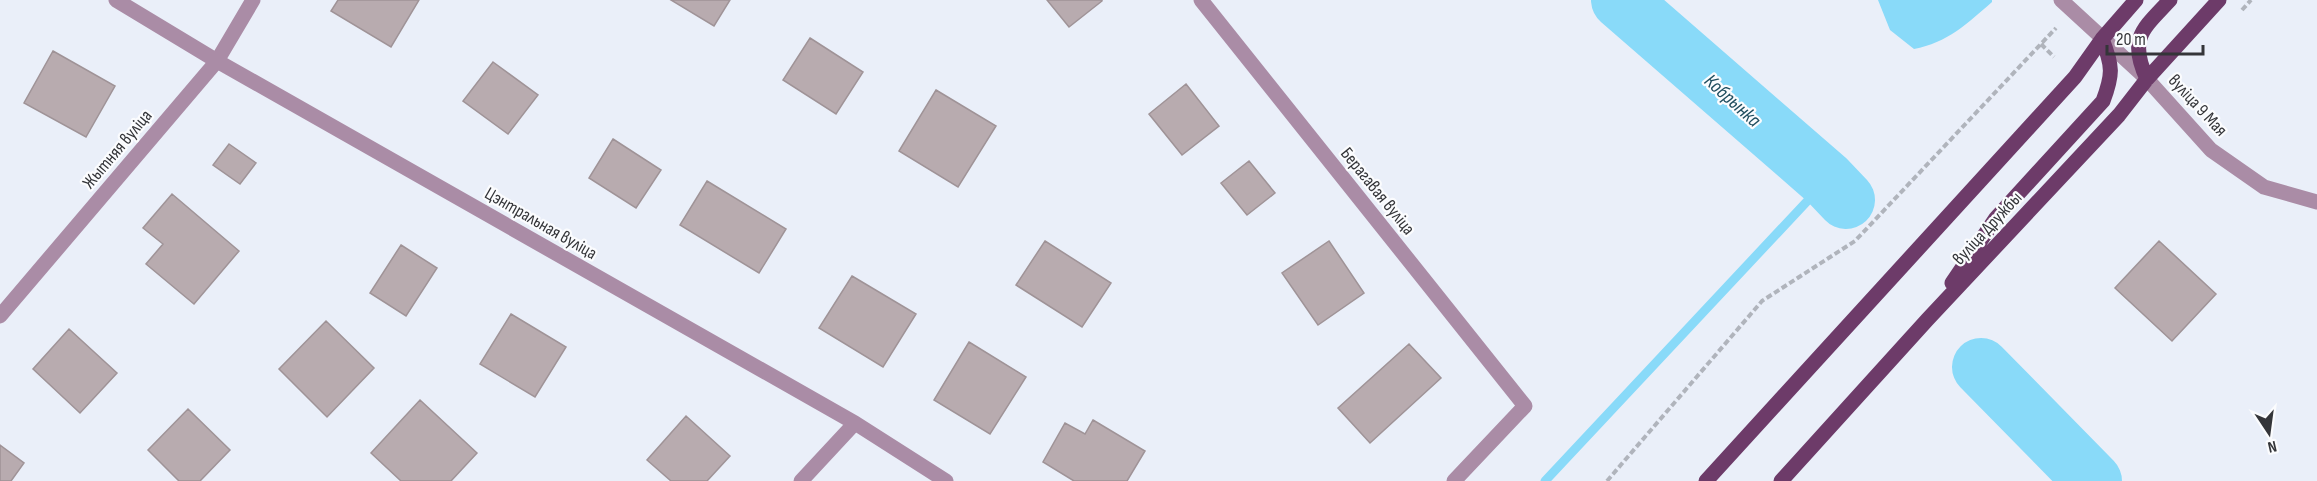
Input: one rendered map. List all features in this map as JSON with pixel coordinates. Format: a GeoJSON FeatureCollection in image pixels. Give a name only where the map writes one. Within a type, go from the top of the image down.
{"type":"FeatureCollection","features":[{"type":"Feature","properties":{"kind":"main road","name":"вуліца Дружбы"},"geometry":{"type":"LineString","coordinates":[[1706,481],[2075,77],[2102,39],[2136,0]]}},
{"type":"Feature","properties":{"kind":"main road"},"geometry":{"type":"LineString","coordinates":[[2147,79],[2139,61],[2138,45],[2142,31],[2170,0]]}},
{"type":"Feature","properties":{"kind":"main road","name":"вуліца Дружбы"},"geometry":{"type":"LineString","coordinates":[[1782,481],[1927,320],[2119,115],[2147,79],[2219,0]]}},
{"type":"Feature","properties":{"kind":"main road"},"geometry":{"type":"LineString","coordinates":[[1927,320],[1996,218],[2103,101],[2112,79],[2109,56],[2102,39]]}},
{"type":"Feature","properties":{"kind":"street","name":"Цэнтральная вуліца"},"geometry":{"type":"LineString","coordinates":[[116,0],[217,61],[855,423],[946,481]]}},
{"type":"Feature","properties":{"kind":"street","name":"Жытняя вуліца"},"geometry":{"type":"LineString","coordinates":[[0,316],[217,61],[253,0]]}},
{"type":"Feature","properties":{"kind":"street","name":"Берагавая вуліца"},"geometry":{"type":"LineString","coordinates":[[1201,0],[1525,406],[1454,481]]}},
{"type":"Feature","properties":{"kind":"street","name":"вуліца 9 Мая"},"geometry":{"type":"LineString","coordinates":[[2061,0],[2147,79],[2211,150],[2264,187],[2317,202]]}},
{"type":"Feature","properties":{"kind":"street"},"geometry":{"type":"LineString","coordinates":[[801,481],[855,423]]}},
{"type":"Feature","properties":{"kind":"path"},"geometry":{"type":"LineString","coordinates":[[1607,481],[1762,301],[1855,241],[2057,28]]}},
{"type":"Feature","properties":{"kind":"path"},"geometry":{"type":"LineString","coordinates":[[2041,44],[2054,57]]}},
{"type":"Feature","properties":{"kind":"water"},"geometry":{"type":"Polygon","coordinates":[[[1878,0],[1992,0],[1992,2],[1947,37],[1914,49],[1890,30],[1878,0]]]}},
{"type":"Feature","properties":{"kind":"building"},"geometry":{"type":"Polygon","coordinates":[[[338,0],[419,0],[391,47],[331,11],[338,0]]]}},
{"type":"Feature","properties":{"kind":"building"},"geometry":{"type":"Polygon","coordinates":[[[671,0],[730,0],[714,26],[671,0]]]}},
{"type":"Feature","properties":{"kind":"building"},"geometry":{"type":"Polygon","coordinates":[[[1047,0],[1102,0],[1102,1],[1069,27],[1047,0]]]}},
{"type":"Feature","properties":{"kind":"building"},"geometry":{"type":"Polygon","coordinates":[[[810,38],[863,72],[836,114],[783,80],[810,38]]]}},
{"type":"Feature","properties":{"kind":"building"},"geometry":{"type":"Polygon","coordinates":[[[53,51],[115,86],[86,137],[24,103],[53,51]]]}},
{"type":"Feature","properties":{"kind":"building"},"geometry":{"type":"Polygon","coordinates":[[[493,62],[538,95],[508,134],[463,101],[493,62]]]}},
{"type":"Feature","properties":{"kind":"building"},"geometry":{"type":"Polygon","coordinates":[[[1186,84],[1219,126],[1182,155],[1149,114],[1186,84]]]}},
{"type":"Feature","properties":{"kind":"building"},"geometry":{"type":"Polygon","coordinates":[[[936,90],[996,126],[958,187],[899,151],[936,90]]]}},
{"type":"Feature","properties":{"kind":"building"},"geometry":{"type":"Polygon","coordinates":[[[613,139],[661,170],[636,208],[589,178],[613,139]]]}},
{"type":"Feature","properties":{"kind":"building"},"geometry":{"type":"Polygon","coordinates":[[[229,144],[256,163],[240,184],[213,165],[229,144]]]}},
{"type":"Feature","properties":{"kind":"building"},"geometry":{"type":"Polygon","coordinates":[[[1249,161],[1275,193],[1247,215],[1221,183],[1249,161]]]}},
{"type":"Feature","properties":{"kind":"building"},"geometry":{"type":"Polygon","coordinates":[[[707,181],[786,229],[759,273],[680,225],[707,181]]]}},
{"type":"Feature","properties":{"kind":"building"},"geometry":{"type":"Polygon","coordinates":[[[172,194],[239,251],[194,304],[146,264],[163,244],[143,228],[172,194]]]}},
{"type":"Feature","properties":{"kind":"building"},"geometry":{"type":"Polygon","coordinates":[[[1045,241],[1111,283],[1082,327],[1016,285],[1045,241]]]}},
{"type":"Feature","properties":{"kind":"building"},"geometry":{"type":"Polygon","coordinates":[[[1329,241],[1364,293],[1318,325],[1282,273],[1329,241]]]}},
{"type":"Feature","properties":{"kind":"building"},"geometry":{"type":"Polygon","coordinates":[[[2159,241],[2216,294],[2172,341],[2115,288],[2159,241]]]}},
{"type":"Feature","properties":{"kind":"building"},"geometry":{"type":"Polygon","coordinates":[[[401,245],[437,268],[406,316],[370,293],[401,245]]]}},
{"type":"Feature","properties":{"kind":"building"},"geometry":{"type":"Polygon","coordinates":[[[852,276],[916,314],[883,367],[819,328],[852,276]]]}},
{"type":"Feature","properties":{"kind":"building"},"geometry":{"type":"Polygon","coordinates":[[[511,314],[566,347],[535,397],[480,364],[511,314]]]}},
{"type":"Feature","properties":{"kind":"building"},"geometry":{"type":"Polygon","coordinates":[[[326,321],[374,368],[327,417],[279,369],[326,321]]]}},
{"type":"Feature","properties":{"kind":"building"},"geometry":{"type":"Polygon","coordinates":[[[69,329],[117,373],[80,413],[33,369],[69,329]]]}},
{"type":"Feature","properties":{"kind":"building"},"geometry":{"type":"Polygon","coordinates":[[[969,342],[1026,377],[990,434],[934,400],[969,342]]]}},
{"type":"Feature","properties":{"kind":"building"},"geometry":{"type":"Polygon","coordinates":[[[1409,344],[1441,378],[1370,443],[1338,408],[1409,344]]]}},
{"type":"Feature","properties":{"kind":"building"},"geometry":{"type":"Polygon","coordinates":[[[420,400],[477,453],[451,481],[401,481],[371,453],[420,400]]]}},
{"type":"Feature","properties":{"kind":"building"},"geometry":{"type":"Polygon","coordinates":[[[188,409],[230,450],[200,481],[179,481],[148,450],[188,409]]]}},
{"type":"Feature","properties":{"kind":"building"},"geometry":{"type":"Polygon","coordinates":[[[686,416],[730,456],[707,481],[671,481],[647,460],[686,416]]]}},
{"type":"Feature","properties":{"kind":"building"},"geometry":{"type":"Polygon","coordinates":[[[1093,420],[1145,451],[1127,481],[1074,481],[1043,462],[1065,423],[1085,434],[1093,420]]]}},
{"type":"Feature","properties":{"kind":"building"},"geometry":{"type":"Polygon","coordinates":[[[0,445],[24,463],[11,481],[0,481],[0,445]]]}},
{"type":"Feature","properties":{"kind":"waterway","name":"Кобрынка"},"geometry":{"type":"LineString","coordinates":[[1620,0],[1827,180],[1846,200]]}},
{"type":"Feature","properties":{"kind":"waterway"},"geometry":{"type":"LineString","coordinates":[[1545,481],[1827,180]]}},
{"type":"Feature","properties":{"kind":"waterway","name":"Кобрынка"},"geometry":{"type":"LineString","coordinates":[[1981,367],[2093,481]]}}]}
